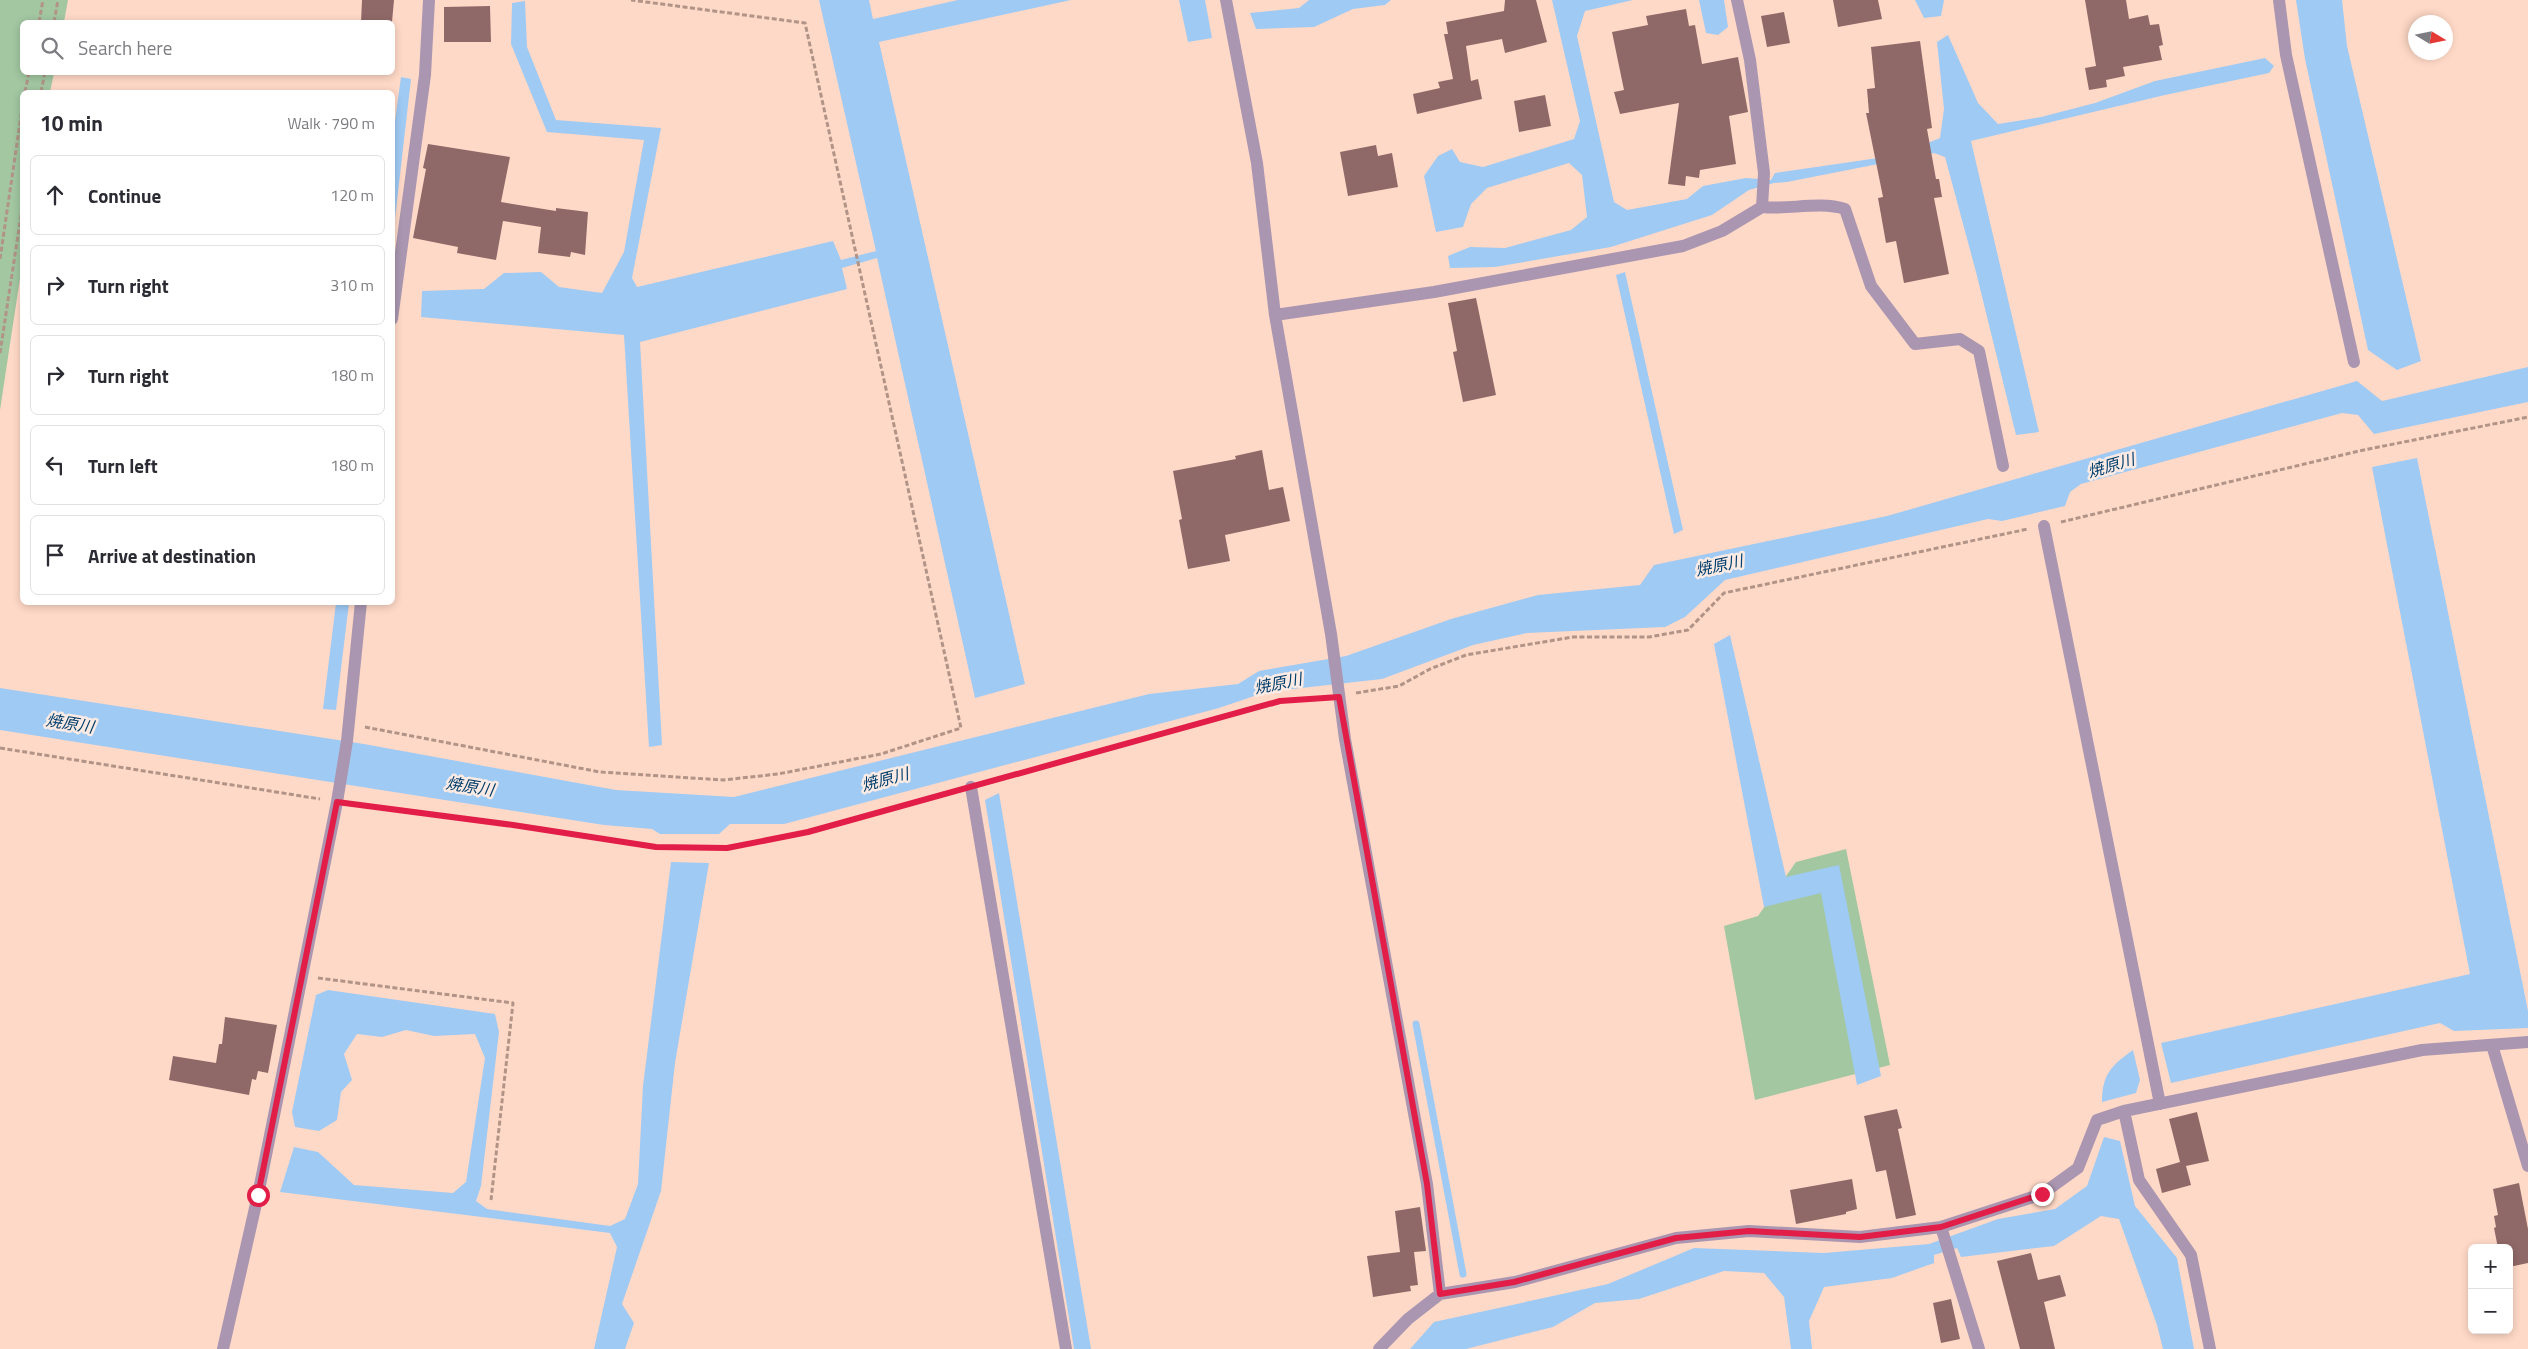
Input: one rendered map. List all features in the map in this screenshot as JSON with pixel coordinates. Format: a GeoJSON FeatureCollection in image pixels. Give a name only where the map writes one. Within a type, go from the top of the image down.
{"type":"FeatureCollection","features":[{"type":"Feature","properties":{"kind":"street"},"geometry":{"type":"LineString","coordinates":[[395,298],[426,74],[429,0]]}},
{"type":"Feature","properties":{"kind":"street"},"geometry":{"type":"LineString","coordinates":[[1226,0],[1257,163],[1275,315],[1331,634],[1339,697],[1427,1184],[1440,1294]]}},
{"type":"Feature","properties":{"kind":"street"},"geometry":{"type":"LineString","coordinates":[[1737,0],[1750,60],[1764,173],[1765,190],[1762,207]]}},
{"type":"Feature","properties":{"kind":"street"},"geometry":{"type":"LineString","coordinates":[[2279,0],[2286,55],[2354,362]]}},
{"type":"Feature","properties":{"kind":"street"},"geometry":{"type":"LineString","coordinates":[[1275,315],[1434,292],[1683,246],[1722,232],[1762,207],[1781,209],[1834,205],[1845,209],[1871,286],[1915,344],[1960,339],[1979,351],[2003,466]]}},
{"type":"Feature","properties":{"kind":"street"},"geometry":{"type":"LineString","coordinates":[[2044,526],[2160,1104]]}},
{"type":"Feature","properties":{"kind":"street"},"geometry":{"type":"LineString","coordinates":[[223,1349],[258,1195],[337,802],[347,740],[362,605]]}},
{"type":"Feature","properties":{"kind":"street"},"geometry":{"type":"LineString","coordinates":[[971,787],[1066,1349]]}},
{"type":"Feature","properties":{"kind":"street"},"geometry":{"type":"LineString","coordinates":[[1379,1349],[1408,1319],[1440,1294],[1514,1282],[1676,1238],[1749,1231],[1860,1237],[1942,1231],[2042,1194],[2078,1168],[2097,1120],[2124,1111],[2422,1050],[2528,1042]]}},
{"type":"Feature","properties":{"kind":"street"},"geometry":{"type":"LineString","coordinates":[[2492,1045],[2528,1166]]}},
{"type":"Feature","properties":{"kind":"street"},"geometry":{"type":"LineString","coordinates":[[2124,1111],[2139,1180],[2191,1255],[2210,1349]]}},
{"type":"Feature","properties":{"kind":"street"},"geometry":{"type":"LineString","coordinates":[[1942,1231],[1978,1349]]}},
{"type":"Feature","properties":{"kind":"path"},"geometry":{"type":"LineString","coordinates":[[39,20],[43,0]]}},
{"type":"Feature","properties":{"kind":"path"},"geometry":{"type":"LineString","coordinates":[[54,20],[58,0]]}},
{"type":"Feature","properties":{"kind":"path"},"geometry":{"type":"LineString","coordinates":[[348,724],[600,772],[723,780],[778,774],[881,754],[961,728],[805,23],[631,0]]}},
{"type":"Feature","properties":{"kind":"path"},"geometry":{"type":"LineString","coordinates":[[25,90],[28,75]]}},
{"type":"Feature","properties":{"kind":"path"},"geometry":{"type":"LineString","coordinates":[[41,90],[44,75]]}},
{"type":"Feature","properties":{"kind":"path"},"geometry":{"type":"LineString","coordinates":[[0,259],[20,123]]}},
{"type":"Feature","properties":{"kind":"path"},"geometry":{"type":"LineString","coordinates":[[0,353],[20,222]]}},
{"type":"Feature","properties":{"kind":"path"},"geometry":{"type":"LineString","coordinates":[[0,748],[337,802],[503,823],[656,847],[727,848],[808,832],[1280,701],[1339,697],[1399,686],[1430,669],[1466,655],[1573,637],[1649,637],[1688,630],[1724,593],[2044,526],[2359,451],[2528,417]]}},
{"type":"Feature","properties":{"kind":"path"},"geometry":{"type":"LineString","coordinates":[[302,976],[513,1003],[491,1200]]}},
{"type":"Feature","properties":{"kind":"green space"},"geometry":{"type":"Polygon","coordinates":[[[0,0],[68,0],[64,20],[20,20],[20,75],[54,75],[50,90],[20,90],[20,278],[0,410],[0,0]]]}},
{"type":"Feature","properties":{"kind":"green space"},"geometry":{"type":"Polygon","coordinates":[[[1846,849],[1890,1065],[1755,1100],[1724,926],[1758,916],[1796,862],[1846,849]]]}},
{"type":"Feature","properties":{"kind":"water"},"geometry":{"type":"Polygon","coordinates":[[[819,0],[869,0],[873,19],[958,0],[1071,0],[879,42],[1025,684],[975,698],[877,258],[842,268],[847,289],[640,342],[662,745],[649,747],[624,335],[421,317],[422,291],[484,289],[504,273],[541,272],[559,287],[602,293],[624,252],[644,140],[547,132],[511,44],[512,3],[525,1],[527,47],[556,120],[661,128],[632,278],[637,287],[833,241],[841,260],[876,251],[819,0]]]}},
{"type":"Feature","properties":{"kind":"water"},"geometry":{"type":"Polygon","coordinates":[[[1179,0],[1205,0],[1212,38],[1188,42],[1179,0]]]}},
{"type":"Feature","properties":{"kind":"water"},"geometry":{"type":"Polygon","coordinates":[[[1309,0],[1391,0],[1385,5],[1353,9],[1314,27],[1256,29],[1250,13],[1299,8],[1309,0]]]}},
{"type":"Feature","properties":{"kind":"water"},"geometry":{"type":"Polygon","coordinates":[[[1552,0],[1633,0],[1585,11],[1577,36],[1614,202],[1627,210],[1687,199],[1703,186],[1746,178],[1771,180],[1775,173],[1899,155],[1940,138],[1944,109],[1937,42],[1948,35],[1978,103],[1998,124],[2041,117],[2095,103],[2155,81],[2265,58],[2274,66],[2269,73],[2165,95],[1971,141],[2039,432],[2016,435],[1976,272],[1945,157],[1934,153],[1774,183],[1749,190],[1712,215],[1611,247],[1495,267],[1450,268],[1448,256],[1470,247],[1505,248],[1571,230],[1587,217],[1582,175],[1569,163],[1487,188],[1471,204],[1463,227],[1436,232],[1424,176],[1438,156],[1452,149],[1460,162],[1483,167],[1574,139],[1580,121],[1552,0]]]}},
{"type":"Feature","properties":{"kind":"water"},"geometry":{"type":"Polygon","coordinates":[[[1699,0],[1724,0],[1728,27],[1718,35],[1706,33],[1699,0]]]}},
{"type":"Feature","properties":{"kind":"water"},"geometry":{"type":"Polygon","coordinates":[[[1915,0],[1944,0],[1941,16],[1924,18],[1915,0]]]}},
{"type":"Feature","properties":{"kind":"water"},"geometry":{"type":"Polygon","coordinates":[[[2296,0],[2342,0],[2347,46],[2421,361],[2397,370],[2368,350],[2305,59],[2296,0]]]}},
{"type":"Feature","properties":{"kind":"water"},"geometry":{"type":"Polygon","coordinates":[[[401,77],[411,79],[395,219],[395,121],[401,77]]]}},
{"type":"Feature","properties":{"kind":"water"},"geometry":{"type":"Polygon","coordinates":[[[1625,272],[1683,530],[1674,534],[1616,275],[1625,272]]]}},
{"type":"Feature","properties":{"kind":"water","name":"焼原川"},"geometry":{"type":"Polygon","coordinates":[[[2528,367],[2528,402],[2374,434],[2358,415],[2342,413],[2081,484],[2070,492],[2065,506],[2002,521],[1988,519],[1725,580],[1685,617],[1665,627],[1527,633],[1473,645],[1382,679],[1266,692],[1219,708],[784,824],[730,824],[719,834],[660,834],[652,829],[604,825],[0,730],[0,688],[364,744],[616,790],[734,797],[1149,694],[1238,684],[1259,671],[1346,656],[1451,619],[1538,595],[1640,585],[1654,565],[1887,516],[2357,381],[2382,401],[2528,367]]]}},
{"type":"Feature","properties":{"kind":"water"},"geometry":{"type":"Polygon","coordinates":[[[2417,458],[2528,1011],[2528,1028],[2454,1031],[2440,1023],[2171,1083],[2161,1043],[2470,974],[2372,467],[2417,458]]]}},
{"type":"Feature","properties":{"kind":"water"},"geometry":{"type":"Polygon","coordinates":[[[336,605],[349,605],[336,710],[323,709],[336,605]]]}},
{"type":"Feature","properties":{"kind":"water"},"geometry":{"type":"Polygon","coordinates":[[[1730,635],[1786,877],[1839,865],[1881,1076],[1857,1085],[1821,893],[1764,907],[1714,644],[1730,635]]]}},
{"type":"Feature","properties":{"kind":"water"},"geometry":{"type":"Polygon","coordinates":[[[999,793],[1091,1349],[1074,1349],[985,800],[999,793]]]}},
{"type":"Feature","properties":{"kind":"water"},"geometry":{"type":"Polygon","coordinates":[[[671,862],[709,863],[675,1063],[661,1191],[622,1304],[634,1323],[625,1349],[594,1349],[617,1247],[610,1233],[280,1192],[294,1147],[318,1152],[354,1185],[453,1193],[466,1182],[485,1058],[475,1034],[434,1036],[406,1030],[382,1037],[357,1034],[344,1054],[352,1080],[341,1092],[337,1120],[319,1131],[295,1127],[292,1112],[316,995],[328,990],[495,1014],[499,1032],[481,1186],[476,1201],[487,1209],[610,1226],[625,1219],[638,1184],[643,1086],[671,862]]]}},
{"type":"Feature","properties":{"kind":"water"},"geometry":{"type":"Polygon","coordinates":[[[2133,1050],[2140,1080],[2136,1093],[2102,1102],[2102,1092],[2106,1077],[2119,1061],[2133,1050]]]}},
{"type":"Feature","properties":{"kind":"water"},"geometry":{"type":"Polygon","coordinates":[[[2104,1137],[2120,1141],[2135,1206],[2177,1258],[2194,1349],[2163,1349],[2157,1325],[2119,1219],[2101,1216],[2054,1246],[1961,1257],[1957,1248],[1934,1255],[1934,1263],[1892,1278],[1824,1287],[1809,1321],[1812,1349],[1791,1349],[1784,1297],[1764,1273],[1724,1271],[1639,1299],[1595,1303],[1553,1327],[1466,1349],[1410,1349],[1434,1322],[1608,1284],[1694,1248],[1824,1253],[1929,1244],[1998,1219],[2055,1209],[2087,1186],[2104,1137]]]}},
{"type":"Feature","properties":{"kind":"building"},"geometry":{"type":"Polygon","coordinates":[[[362,0],[394,0],[392,20],[361,20],[362,0]]]}},
{"type":"Feature","properties":{"kind":"building"},"geometry":{"type":"Polygon","coordinates":[[[1505,0],[1536,0],[1547,42],[1505,53],[1502,39],[1466,46],[1471,81],[1478,79],[1482,99],[1417,114],[1413,94],[1440,88],[1438,82],[1453,79],[1444,34],[1448,34],[1446,22],[1504,11],[1505,0]]]}},
{"type":"Feature","properties":{"kind":"building"},"geometry":{"type":"Polygon","coordinates":[[[1833,0],[1878,0],[1882,19],[1838,27],[1833,0]]]}},
{"type":"Feature","properties":{"kind":"building"},"geometry":{"type":"Polygon","coordinates":[[[2085,0],[2126,0],[2129,19],[2148,15],[2150,25],[2159,24],[2163,45],[2159,46],[2162,60],[2123,67],[2125,76],[2106,80],[2107,87],[2089,90],[2085,68],[2096,66],[2085,0]]]}},
{"type":"Feature","properties":{"kind":"building"},"geometry":{"type":"Polygon","coordinates":[[[490,6],[491,42],[444,42],[444,7],[490,6]]]}},
{"type":"Feature","properties":{"kind":"building"},"geometry":{"type":"Polygon","coordinates":[[[1686,9],[1689,26],[1695,25],[1702,64],[1738,57],[1748,112],[1729,116],[1736,164],[1700,170],[1699,178],[1686,176],[1685,186],[1668,184],[1679,103],[1620,114],[1614,92],[1624,90],[1612,32],[1648,25],[1646,16],[1686,9]]]}},
{"type":"Feature","properties":{"kind":"building"},"geometry":{"type":"Polygon","coordinates":[[[1784,12],[1790,43],[1767,47],[1761,16],[1784,12]]]}},
{"type":"Feature","properties":{"kind":"building"},"geometry":{"type":"Polygon","coordinates":[[[1920,41],[1932,128],[1927,129],[1936,179],[1939,179],[1942,197],[1934,198],[1949,274],[1904,283],[1896,241],[1886,243],[1878,198],[1883,197],[1866,113],[1869,113],[1867,89],[1875,88],[1871,47],[1920,41]]]}},
{"type":"Feature","properties":{"kind":"building"},"geometry":{"type":"Polygon","coordinates":[[[1545,95],[1551,126],[1519,132],[1514,101],[1545,95]]]}},
{"type":"Feature","properties":{"kind":"building"},"geometry":{"type":"Polygon","coordinates":[[[428,144],[510,157],[501,202],[556,211],[556,208],[588,212],[585,255],[571,252],[570,257],[538,253],[541,227],[503,221],[496,260],[457,253],[458,247],[413,238],[426,169],[423,168],[428,144]]]}},
{"type":"Feature","properties":{"kind":"building"},"geometry":{"type":"Polygon","coordinates":[[[1376,145],[1378,156],[1392,153],[1398,187],[1348,196],[1340,152],[1376,145]]]}},
{"type":"Feature","properties":{"kind":"building"},"geometry":{"type":"Polygon","coordinates":[[[1476,298],[1496,395],[1463,402],[1453,352],[1457,351],[1448,303],[1476,298]]]}},
{"type":"Feature","properties":{"kind":"building"},"geometry":{"type":"Polygon","coordinates":[[[1262,450],[1269,490],[1283,487],[1290,521],[1225,535],[1230,561],[1188,569],[1179,520],[1182,519],[1173,471],[1236,459],[1235,456],[1262,450]]]}},
{"type":"Feature","properties":{"kind":"building"},"geometry":{"type":"Polygon","coordinates":[[[225,1017],[277,1025],[268,1073],[258,1071],[256,1080],[252,1079],[249,1095],[169,1080],[173,1056],[216,1063],[219,1044],[222,1044],[225,1017]]]}},
{"type":"Feature","properties":{"kind":"building"},"geometry":{"type":"Polygon","coordinates":[[[1897,1109],[1902,1128],[1898,1129],[1916,1215],[1896,1219],[1886,1170],[1876,1172],[1864,1116],[1897,1109]]]}},
{"type":"Feature","properties":{"kind":"building"},"geometry":{"type":"Polygon","coordinates":[[[2197,1112],[2209,1161],[2186,1166],[2191,1185],[2162,1193],[2156,1169],[2180,1162],[2169,1119],[2197,1112]]]}},
{"type":"Feature","properties":{"kind":"building"},"geometry":{"type":"Polygon","coordinates":[[[1852,1179],[1857,1209],[1846,1212],[1846,1214],[1796,1224],[1790,1190],[1852,1179]]]}},
{"type":"Feature","properties":{"kind":"building"},"geometry":{"type":"Polygon","coordinates":[[[2519,1183],[2528,1229],[2528,1263],[2513,1266],[2513,1244],[2497,1244],[2494,1216],[2498,1215],[2493,1189],[2519,1183]]]}},
{"type":"Feature","properties":{"kind":"building"},"geometry":{"type":"Polygon","coordinates":[[[1420,1207],[1426,1251],[1414,1252],[1418,1285],[1410,1286],[1411,1291],[1373,1297],[1367,1256],[1400,1252],[1395,1211],[1420,1207]]]}},
{"type":"Feature","properties":{"kind":"building"},"geometry":{"type":"Polygon","coordinates":[[[2031,1253],[2038,1280],[2060,1275],[2066,1296],[2044,1302],[2055,1349],[2020,1349],[1997,1261],[2031,1253]]]}},
{"type":"Feature","properties":{"kind":"building"},"geometry":{"type":"Polygon","coordinates":[[[1951,1299],[1960,1339],[1941,1343],[1933,1303],[1951,1299]]]}},
{"type":"Feature","properties":{"kind":"waterway"},"geometry":{"type":"LineString","coordinates":[[1416,1024],[1463,1274]]}},
{"type":"Feature","properties":{"kind":"route"},"geometry":{"type":"LineString","coordinates":[[258,1195],[337,802],[513,825],[656,847],[727,848],[808,832],[1280,701],[1339,697],[1345,739],[1427,1184],[1440,1294],[1514,1282],[1676,1238],[1749,1231],[1860,1237],[1941,1227],[2042,1194]]}}]}
